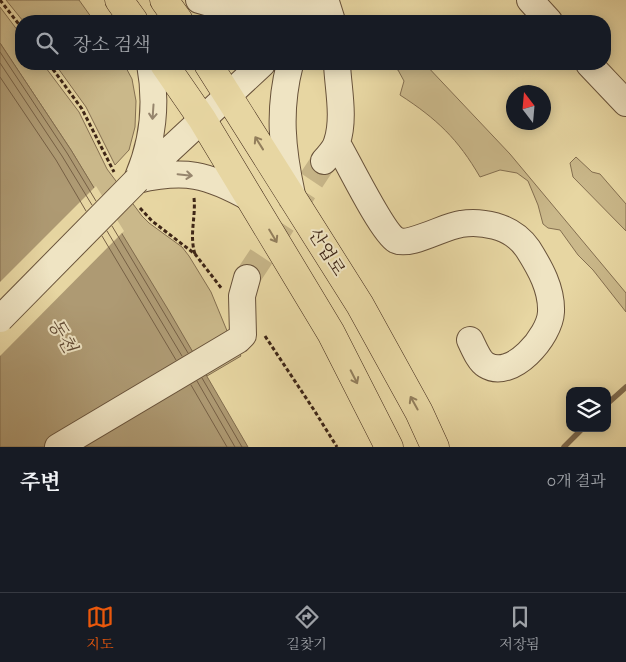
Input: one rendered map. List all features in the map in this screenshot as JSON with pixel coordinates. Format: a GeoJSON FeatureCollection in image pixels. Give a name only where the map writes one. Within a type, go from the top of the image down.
{"type":"FeatureCollection","features":[{"type":"Feature","properties":{"kind":"main road"},"geometry":{"type":"LineString","coordinates":[[119,0],[130,15]]}},
{"type":"Feature","properties":{"kind":"main road"},"geometry":{"type":"LineString","coordinates":[[164,0],[175,15]]}},
{"type":"Feature","properties":{"kind":"main road"},"geometry":{"type":"LineString","coordinates":[[168,70],[202,119],[331,333],[389,447]]}},
{"type":"Feature","properties":{"kind":"main road","name":"산업로"},"geometry":{"type":"LineString","coordinates":[[212,70],[360,305],[419,412],[435,447]]}},
{"type":"Feature","properties":{"kind":"street"},"geometry":{"type":"LineString","coordinates":[[199,0],[230,8],[253,10],[329,8]]}},
{"type":"Feature","properties":{"kind":"street"},"geometry":{"type":"LineString","coordinates":[[530,0],[544,15]]}},
{"type":"Feature","properties":{"kind":"street"},"geometry":{"type":"LineString","coordinates":[[317,15],[329,8]]}},
{"type":"Feature","properties":{"kind":"street"},"geometry":{"type":"LineString","coordinates":[[137,180],[145,160],[152,122],[153,86],[151,70]]}},
{"type":"Feature","properties":{"kind":"street"},"geometry":{"type":"LineString","coordinates":[[0,319],[137,180],[255,70]]}},
{"type":"Feature","properties":{"kind":"street"},"geometry":{"type":"LineString","coordinates":[[288,70],[285,81],[282,112],[282,141],[293,198]]}},
{"type":"Feature","properties":{"kind":"street"},"geometry":{"type":"LineString","coordinates":[[336,70],[340,114],[330,152],[394,239],[406,242],[448,227],[474,223],[490,225],[512,232],[527,248],[546,283],[551,311],[550,322],[546,332],[535,347],[524,357],[512,365],[502,368],[487,366],[482,362],[470,340]]}},
{"type":"Feature","properties":{"kind":"street"},"geometry":{"type":"LineString","coordinates":[[595,70],[626,104]]}},
{"type":"Feature","properties":{"kind":"street"},"geometry":{"type":"LineString","coordinates":[[137,180],[160,175],[187,175],[212,180],[250,198]]}},
{"type":"Feature","properties":{"kind":"street"},"geometry":{"type":"LineString","coordinates":[[58,447],[238,340],[243,335],[242,296],[247,278]]}},
{"type":"Feature","properties":{"kind":"path"},"geometry":{"type":"LineString","coordinates":[[0,0],[15,20]]}},
{"type":"Feature","properties":{"kind":"path"},"geometry":{"type":"LineString","coordinates":[[194,195],[195,211],[192,237],[195,254]]}},
{"type":"Feature","properties":{"kind":"path"},"geometry":{"type":"LineString","coordinates":[[242,311],[265,336],[337,447]]}},
{"type":"Feature","properties":{"kind":"shaded area"},"geometry":{"type":"Polygon","coordinates":[[[6,0],[79,0],[90,15],[18,15],[6,0]]]}},
{"type":"Feature","properties":{"kind":"shaded area"},"geometry":{"type":"Polygon","coordinates":[[[0,7],[15,27],[15,66],[0,43],[0,7]]]}},
{"type":"Feature","properties":{"kind":"shaded area"},"geometry":{"type":"Polygon","coordinates":[[[18,70],[48,70],[79,112],[107,169],[142,216],[182,247],[189,256],[211,292],[230,338],[241,356],[207,376],[71,150],[18,70]]]}},
{"type":"Feature","properties":{"kind":"shaded area"},"geometry":{"type":"Polygon","coordinates":[[[59,70],[127,70],[132,79],[136,101],[135,127],[129,150],[115,165],[86,107],[59,70]]]}},
{"type":"Feature","properties":{"kind":"shaded area"},"geometry":{"type":"Polygon","coordinates":[[[398,70],[431,70],[510,154],[626,293],[626,312],[593,270],[578,255],[560,230],[548,228],[543,224],[538,205],[528,181],[517,173],[500,170],[480,177],[446,131],[436,121],[400,95],[404,81],[398,70]]]}},
{"type":"Feature","properties":{"kind":"shaded area"},"geometry":{"type":"Polygon","coordinates":[[[576,157],[592,172],[600,174],[626,204],[626,231],[573,177],[570,163],[576,157]]]}},
{"type":"Feature","properties":{"kind":"water","name":"동천"},"geometry":{"type":"Polygon","coordinates":[[[0,43],[15,66],[15,70],[18,70],[71,150],[169,311],[248,447],[0,447],[0,43]]]}},
{"type":"Feature","properties":{"kind":"pier"},"geometry":{"type":"Polygon","coordinates":[[[96,186],[124,231],[0,356],[0,282],[96,186]]]}},
{"type":"Feature","properties":{"kind":"waterway"},"geometry":{"type":"LineString","coordinates":[[611,400],[626,387]]}},
{"type":"Feature","properties":{"kind":"waterway"},"geometry":{"type":"LineString","coordinates":[[564,447],[579,432]]}},
{"type":"Feature","properties":{"kind":"tunnel"},"geometry":{"type":"LineString","coordinates":[[247,278],[324,161]]}}]}
